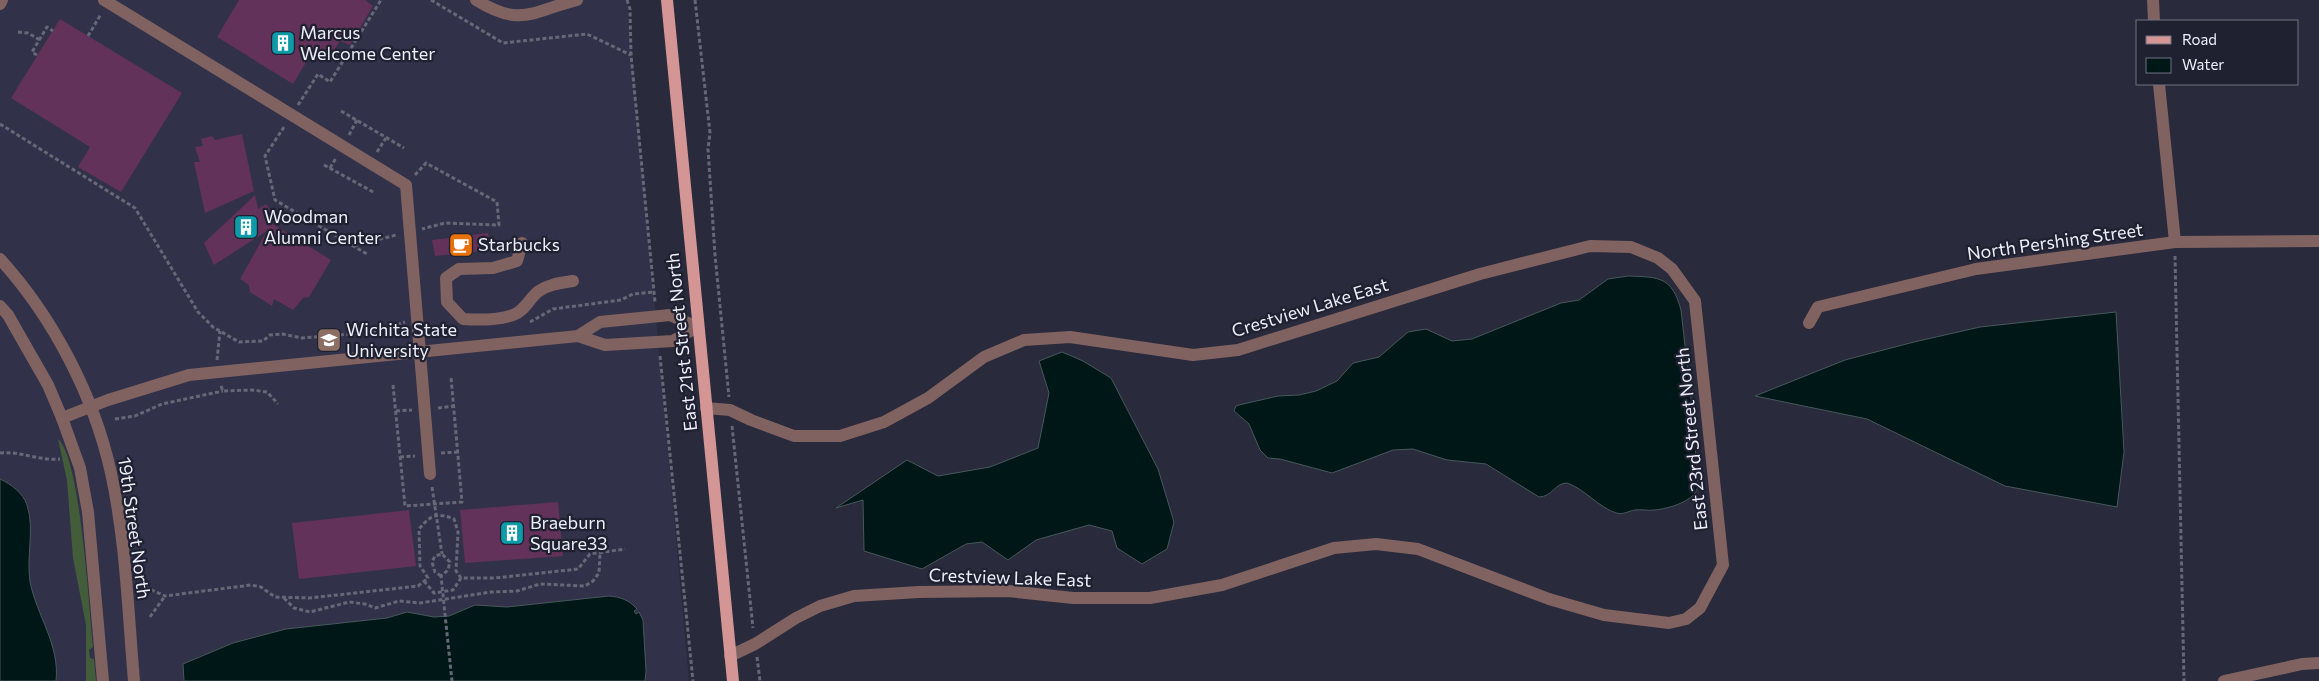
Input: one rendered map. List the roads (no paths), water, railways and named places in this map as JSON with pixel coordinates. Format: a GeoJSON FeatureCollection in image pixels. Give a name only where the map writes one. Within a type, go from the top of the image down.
{"type":"FeatureCollection","features":[{"type":"Feature","properties":{"kind":"main road","name":"East 21st Street North"},"geometry":{"type":"LineString","coordinates":[[667,0],[697,327],[733,681]]}},
{"type":"Feature","properties":{"kind":"street"},"geometry":{"type":"LineString","coordinates":[[0,4],[2,0]]}},
{"type":"Feature","properties":{"kind":"street"},"geometry":{"type":"LineString","coordinates":[[476,0],[500,13],[520,16],[537,14],[577,0]]}},
{"type":"Feature","properties":{"kind":"street"},"geometry":{"type":"LineString","coordinates":[[2153,0],[2154,20]]}},
{"type":"Feature","properties":{"kind":"street"},"geometry":{"type":"LineString","coordinates":[[106,1],[406,185],[430,474]]}},
{"type":"Feature","properties":{"kind":"street"},"geometry":{"type":"LineString","coordinates":[[2159,85],[2175,242]]}},
{"type":"Feature","properties":{"kind":"street","name":"North Pershing Street"},"geometry":{"type":"LineString","coordinates":[[1809,322],[1818,307],[1976,269],[2175,242],[2319,241]]}},
{"type":"Feature","properties":{"kind":"street"},"geometry":{"type":"LineString","coordinates":[[522,243],[517,261],[493,268],[459,269],[446,278],[447,302],[462,319],[478,320],[514,315],[526,306],[538,291],[552,284],[573,281]]}},
{"type":"Feature","properties":{"kind":"street","name":"Crestview Lake East"},"geometry":{"type":"LineString","coordinates":[[706,408],[730,410],[794,436],[840,436],[884,422],[928,398],[984,357],[1024,340],[1070,337],[1193,355],[1238,350],[1480,274],[1590,246],[1631,247],[1658,258],[1672,269]]}},
{"type":"Feature","properties":{"kind":"street","name":"19th Street North"},"geometry":{"type":"LineString","coordinates":[[0,259],[30,297],[74,367],[105,449],[114,487],[120,528],[134,681]]}},
{"type":"Feature","properties":{"kind":"street","name":"East 23rd Street North"},"geometry":{"type":"LineString","coordinates":[[1672,269],[1696,301],[1723,565],[1700,608]]}},
{"type":"Feature","properties":{"kind":"street"},"geometry":{"type":"LineString","coordinates":[[0,306],[8,315],[36,362],[62,418],[80,468],[87,504],[104,681]]}},
{"type":"Feature","properties":{"kind":"street"},"geometry":{"type":"LineString","coordinates":[[578,336],[600,322],[670,315],[697,327]]}},
{"type":"Feature","properties":{"kind":"street"},"geometry":{"type":"LineString","coordinates":[[62,418],[89,407],[189,375],[578,336],[605,345],[673,341],[697,327]]}},
{"type":"Feature","properties":{"kind":"street","name":"Crestview Lake East"},"geometry":{"type":"LineString","coordinates":[[730,656],[755,644],[796,618],[820,606],[854,596],[919,592],[1008,591],[1073,598],[1150,598],[1222,585],[1334,548],[1376,544],[1418,550],[1549,599],[1604,616],[1670,623],[1686,619],[1700,608]]}},
{"type":"Feature","properties":{"kind":"street"},"geometry":{"type":"LineString","coordinates":[[2224,681],[2319,662]]}},
{"type":"Feature","properties":{"kind":"water"},"geometry":{"type":"Polygon","coordinates":[[[1628,276],[1656,278],[1663,281],[1673,291],[1681,310],[1693,417],[1698,485],[1693,496],[1674,506],[1616,513],[1603,507],[1580,489],[1567,483],[1559,485],[1547,495],[1539,497],[1486,464],[1447,460],[1413,449],[1393,450],[1332,473],[1280,459],[1268,458],[1260,450],[1249,424],[1234,411],[1236,406],[1239,405],[1278,396],[1299,395],[1316,391],[1337,381],[1353,363],[1379,357],[1408,332],[1426,329],[1452,341],[1472,339],[1561,303],[1579,300],[1608,279],[1628,276]]]}},
{"type":"Feature","properties":{"kind":"water"},"geometry":{"type":"Polygon","coordinates":[[[2116,312],[2124,452],[2117,507],[2005,486],[1867,419],[1755,396],[1845,360],[1914,342],[1980,327],[2116,312]]]}},
{"type":"Feature","properties":{"kind":"water"},"geometry":{"type":"Polygon","coordinates":[[[1062,352],[1083,361],[1111,378],[1158,469],[1174,522],[1167,549],[1142,564],[1117,548],[1112,531],[1089,525],[1036,540],[1008,560],[982,542],[966,544],[922,569],[864,551],[863,500],[836,508],[907,460],[938,476],[990,467],[1038,448],[1049,393],[1039,361],[1062,352]]]}},
{"type":"Feature","properties":{"kind":"water"},"geometry":{"type":"Polygon","coordinates":[[[0,479],[16,489],[27,505],[30,524],[30,582],[55,655],[56,681],[0,681],[0,479]]]}},
{"type":"Feature","properties":{"kind":"water"},"geometry":{"type":"Polygon","coordinates":[[[609,596],[621,598],[631,603],[637,609],[634,611],[636,614],[639,612],[643,620],[645,681],[184,681],[183,664],[233,643],[286,629],[387,618],[407,612],[434,617],[449,616],[475,605],[507,607],[609,596]]]}},
{"type":"Feature","properties":{"kind":"place","name":"Marcus Welcome Center"},"geometry":{"type":"Point","coordinates":[283,43]}},
{"type":"Feature","properties":{"kind":"place","name":"Woodman Alumni Center"},"geometry":{"type":"Point","coordinates":[246,227]}},
{"type":"Feature","properties":{"kind":"place","name":"Starbucks"},"geometry":{"type":"Point","coordinates":[461,245]}},
{"type":"Feature","properties":{"kind":"place","name":"Wichita State University"},"geometry":{"type":"Point","coordinates":[329,340]}},
{"type":"Feature","properties":{"kind":"place","name":"Braeburn Square33"},"geometry":{"type":"Point","coordinates":[512,533]}}]}
